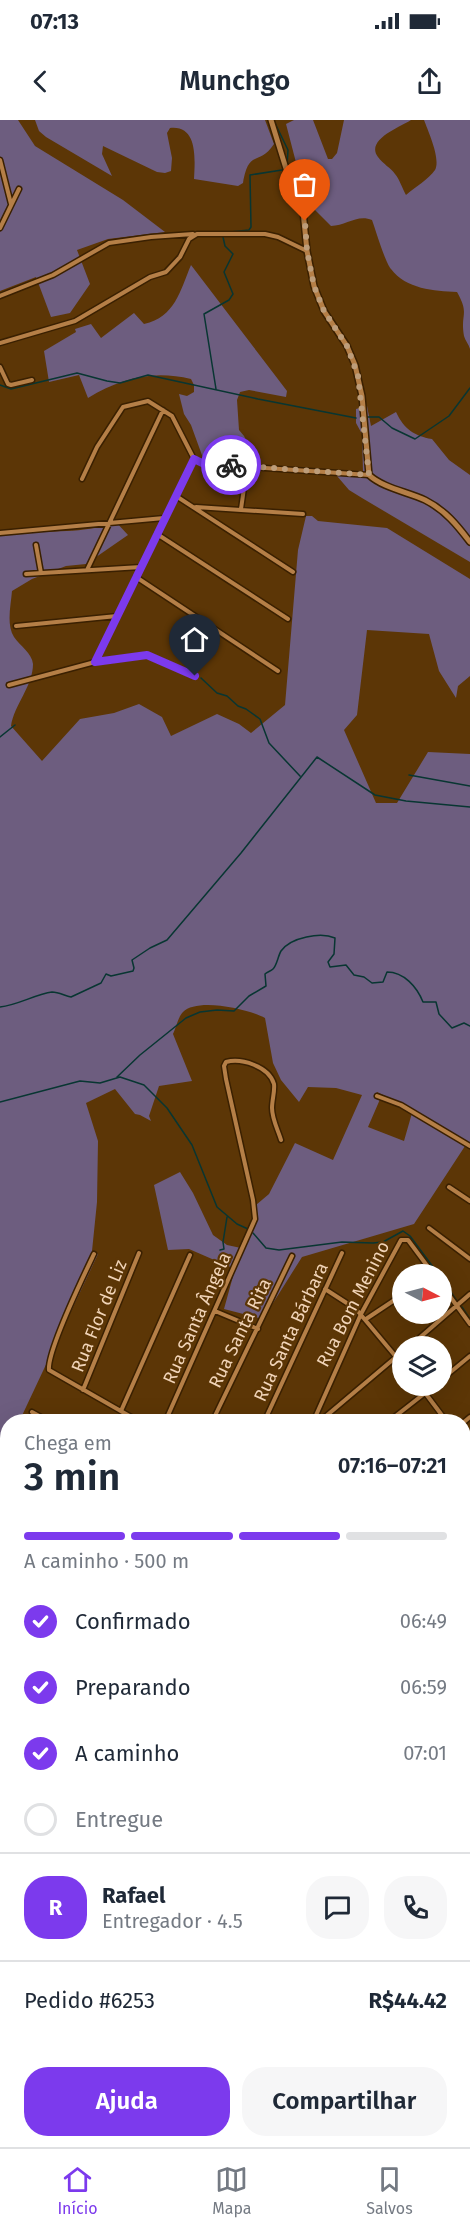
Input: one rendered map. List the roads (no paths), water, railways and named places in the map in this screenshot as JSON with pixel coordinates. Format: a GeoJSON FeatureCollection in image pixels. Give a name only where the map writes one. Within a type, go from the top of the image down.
{"type":"FeatureCollection","features":[{"type":"Feature","properties":{"kind":"street"},"geometry":{"type":"LineString","coordinates":[[271,120],[282,159],[303,211],[309,268],[319,301],[347,346],[355,365],[362,396],[369,475]]}},
{"type":"Feature","properties":{"kind":"street"},"geometry":{"type":"LineString","coordinates":[[0,160],[11,204]]}},
{"type":"Feature","properties":{"kind":"street"},"geometry":{"type":"LineString","coordinates":[[0,228],[19,189]]}},
{"type":"Feature","properties":{"kind":"street"},"geometry":{"type":"LineString","coordinates":[[0,296],[53,274],[109,243],[197,234],[265,234],[278,237],[307,251]]}},
{"type":"Feature","properties":{"kind":"street"},"geometry":{"type":"LineString","coordinates":[[0,343],[75,321],[150,277],[166,272],[180,257],[189,239],[197,234]]}},
{"type":"Feature","properties":{"kind":"street"},"geometry":{"type":"LineString","coordinates":[[0,367],[8,384],[32,380]]}},
{"type":"Feature","properties":{"kind":"street"},"geometry":{"type":"LineString","coordinates":[[82,479],[97,447],[123,407],[148,401],[172,416],[194,459],[204,464],[369,475],[436,506],[454,520],[470,542]]}},
{"type":"Feature","properties":{"kind":"street"},"geometry":{"type":"LineString","coordinates":[[87,570],[163,410]]}},
{"type":"Feature","properties":{"kind":"street"},"geometry":{"type":"LineString","coordinates":[[95,662],[194,459]]}},
{"type":"Feature","properties":{"kind":"street"},"geometry":{"type":"LineString","coordinates":[[241,509],[247,466]]}},
{"type":"Feature","properties":{"kind":"street"},"geometry":{"type":"LineString","coordinates":[[176,496],[293,572]]}},
{"type":"Feature","properties":{"kind":"street"},"geometry":{"type":"LineString","coordinates":[[196,507],[303,514]]}},
{"type":"Feature","properties":{"kind":"street"},"geometry":{"type":"LineString","coordinates":[[0,533],[165,518]]}},
{"type":"Feature","properties":{"kind":"street"},"geometry":{"type":"LineString","coordinates":[[158,534],[288,620]]}},
{"type":"Feature","properties":{"kind":"street"},"geometry":{"type":"LineString","coordinates":[[36,545],[41,573]]}},
{"type":"Feature","properties":{"kind":"street"},"geometry":{"type":"LineString","coordinates":[[26,574],[141,567]]}},
{"type":"Feature","properties":{"kind":"street"},"geometry":{"type":"LineString","coordinates":[[136,578],[278,672]]}},
{"type":"Feature","properties":{"kind":"street"},"geometry":{"type":"LineString","coordinates":[[16,626],[118,616]]}},
{"type":"Feature","properties":{"kind":"street"},"geometry":{"type":"LineString","coordinates":[[9,685],[95,662],[147,655],[195,676]]}},
{"type":"Feature","properties":{"kind":"street","name":"Rua Santa Ângela"},"geometry":{"type":"LineString","coordinates":[[169,1414],[253,1226],[255,1216],[230,1098],[224,1066],[226,1062],[235,1061],[256,1065],[272,1080],[274,1086],[273,1114],[282,1140]]}},
{"type":"Feature","properties":{"kind":"street"},"geometry":{"type":"LineString","coordinates":[[377,1096],[401,1105],[470,1146]]}},
{"type":"Feature","properties":{"kind":"street"},"geometry":{"type":"LineString","coordinates":[[449,1187],[470,1202]]}},
{"type":"Feature","properties":{"kind":"street"},"geometry":{"type":"LineString","coordinates":[[429,1228],[470,1259]]}},
{"type":"Feature","properties":{"kind":"street","name":"Rua Bom Menino"},"geometry":{"type":"LineString","coordinates":[[317,1414],[361,1314],[402,1239],[408,1240],[426,1264]]}},
{"type":"Feature","properties":{"kind":"street","name":"Rua Flor de Liz"},"geometry":{"type":"LineString","coordinates":[[83,1390],[139,1253]]}},
{"type":"Feature","properties":{"kind":"street","name":"Rua Santa Bárbara"},"geometry":{"type":"LineString","coordinates":[[268,1414],[342,1253]]}},
{"type":"Feature","properties":{"kind":"street"},"geometry":{"type":"LineString","coordinates":[[94,1254],[49,1363],[51,1371],[125,1414]]}},
{"type":"Feature","properties":{"kind":"street"},"geometry":{"type":"LineString","coordinates":[[121,1412],[190,1255]]}},
{"type":"Feature","properties":{"kind":"street","name":"Rua Santa Rita"},"geometry":{"type":"LineString","coordinates":[[216,1414],[292,1256]]}},
{"type":"Feature","properties":{"kind":"street"},"geometry":{"type":"LineString","coordinates":[[325,1289],[344,1300],[361,1314],[392,1352]]}},
{"type":"Feature","properties":{"kind":"street"},"geometry":{"type":"LineString","coordinates":[[422,1336],[470,1294]]}},
{"type":"Feature","properties":{"kind":"street"},"geometry":{"type":"LineString","coordinates":[[452,1300],[470,1324]]}},
{"type":"Feature","properties":{"kind":"street"},"geometry":{"type":"LineString","coordinates":[[366,1319],[392,1302]]}},
{"type":"Feature","properties":{"kind":"street"},"geometry":{"type":"LineString","coordinates":[[215,1311],[258,1329]]}},
{"type":"Feature","properties":{"kind":"street"},"geometry":{"type":"LineString","coordinates":[[452,1371],[470,1356]]}},
{"type":"Feature","properties":{"kind":"street"},"geometry":{"type":"LineString","coordinates":[[328,1414],[392,1360]]}},
{"type":"Feature","properties":{"kind":"street"},"geometry":{"type":"LineString","coordinates":[[398,1414],[421,1396]]}},
{"type":"Feature","properties":{"kind":"street"},"geometry":{"type":"LineString","coordinates":[[427,1396],[441,1414]]}},
{"type":"Feature","properties":{"kind":"street"},"geometry":{"type":"LineString","coordinates":[[32,1412],[36,1414]]}},
{"type":"Feature","properties":{"kind":"waterway"},"geometry":{"type":"LineString","coordinates":[[274,121],[288,150],[287,166]]}},
{"type":"Feature","properties":{"kind":"waterway"},"geometry":{"type":"LineString","coordinates":[[230,232],[249,230],[251,227],[250,175],[282,170]]}},
{"type":"Feature","properties":{"kind":"waterway"},"geometry":{"type":"LineString","coordinates":[[216,389],[204,314],[229,300],[233,294],[224,272],[233,254],[225,246],[223,237]]}},
{"type":"Feature","properties":{"kind":"waterway"},"geometry":{"type":"LineString","coordinates":[[0,385],[11,389],[77,373],[120,383],[148,375],[356,418]]}},
{"type":"Feature","properties":{"kind":"waterway"},"geometry":{"type":"LineString","coordinates":[[367,417],[379,417],[392,428],[415,439],[449,416],[470,388]]}},
{"type":"Feature","properties":{"kind":"waterway"},"geometry":{"type":"LineString","coordinates":[[201,678],[217,693],[227,696],[238,706],[260,719],[269,743],[300,776]]}},
{"type":"Feature","properties":{"kind":"waterway"},"geometry":{"type":"LineString","coordinates":[[0,737],[15,725]]}},
{"type":"Feature","properties":{"kind":"waterway"},"geometry":{"type":"LineString","coordinates":[[0,1007],[52,992],[71,997],[101,983],[106,974],[111,976],[133,971],[132,960],[167,940],[241,853],[317,757],[375,795],[406,801],[470,807]]}},
{"type":"Feature","properties":{"kind":"waterway"},"geometry":{"type":"LineString","coordinates":[[409,775],[470,786]]}},
{"type":"Feature","properties":{"kind":"waterway"},"geometry":{"type":"LineString","coordinates":[[117,1077],[186,1018],[200,1012],[234,1011],[249,996],[266,986],[265,974],[272,970],[281,951],[292,942],[306,937],[335,938],[334,954],[328,962],[330,967],[346,965],[354,975],[364,977],[372,983],[383,982],[387,972],[399,975],[413,986],[423,1002],[436,1002],[439,1014],[452,1028],[464,1023],[470,1026]]}},
{"type":"Feature","properties":{"kind":"waterway"},"geometry":{"type":"LineString","coordinates":[[0,1102],[80,1081],[100,1083],[120,1077],[144,1085],[167,1108],[192,1145],[217,1207],[237,1224],[248,1229]]}},
{"type":"Feature","properties":{"kind":"waterway"},"geometry":{"type":"LineString","coordinates":[[220,1250],[224,1249],[227,1217]]}},
{"type":"Feature","properties":{"kind":"waterway"},"geometry":{"type":"LineString","coordinates":[[253,1233],[266,1248],[279,1250],[342,1242],[383,1242],[403,1231],[410,1236],[431,1264]]}},
{"type":"Feature","properties":{"kind":"waterway"},"geometry":{"type":"LineString","coordinates":[[452,1294],[457,1301]]}},
{"type":"Feature","properties":{"kind":"waterway"},"geometry":{"type":"LineString","coordinates":[[462,1307],[470,1319]]}}]}
